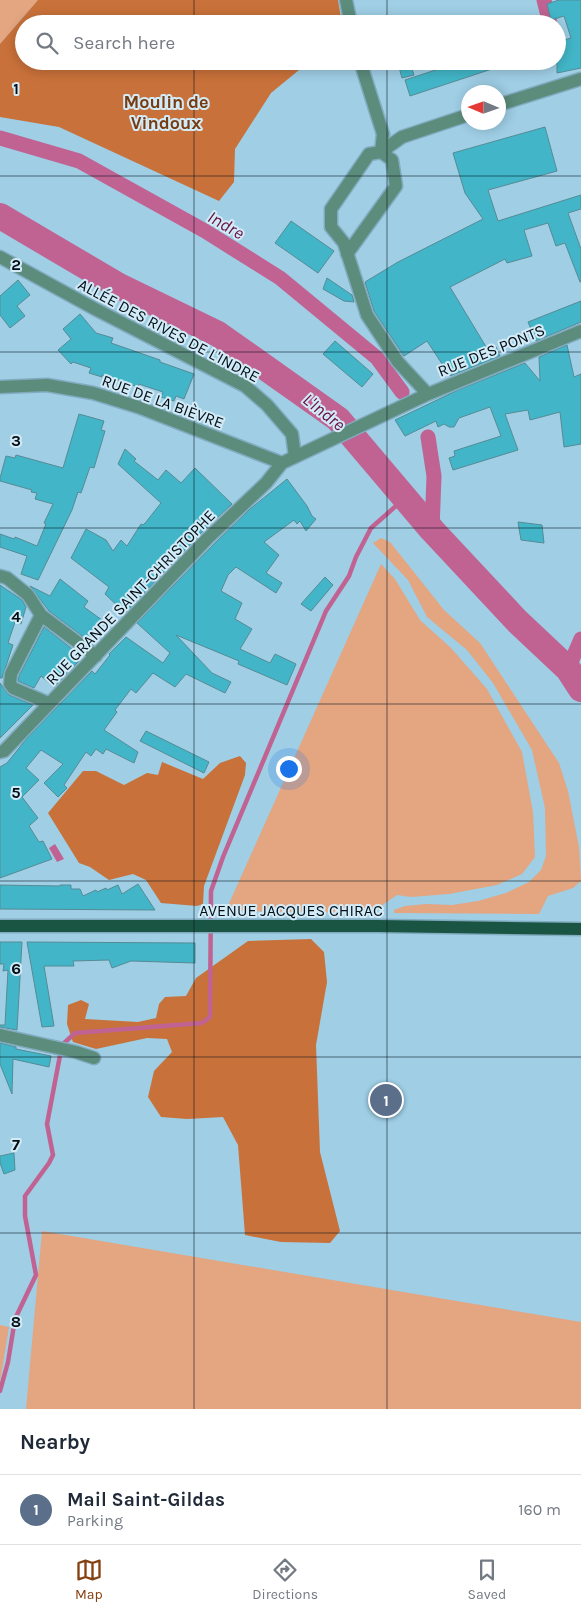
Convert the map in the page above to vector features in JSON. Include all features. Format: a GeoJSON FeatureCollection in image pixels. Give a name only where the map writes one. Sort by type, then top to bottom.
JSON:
{"type":"FeatureCollection","features":[{"type":"Feature","properties":{"kind":"main road","name":"AVENUE JACQUES CHIRAC"},"geometry":{"type":"LineString","coordinates":[[0,926],[581,929]]}},
{"type":"Feature","properties":{"kind":"street"},"geometry":{"type":"LineString","coordinates":[[346,0],[349,15]]}},
{"type":"Feature","properties":{"kind":"street"},"geometry":{"type":"LineString","coordinates":[[363,70],[383,134],[380,152]]}},
{"type":"Feature","properties":{"kind":"street"},"geometry":{"type":"LineString","coordinates":[[506,102],[581,79]]}},
{"type":"Feature","properties":{"kind":"street"},"geometry":{"type":"LineString","coordinates":[[426,394],[398,362],[367,315],[344,243],[332,227],[331,209],[369,154],[380,152],[402,137],[418,130],[461,116]]}},
{"type":"Feature","properties":{"kind":"street"},"geometry":{"type":"LineString","coordinates":[[347,254],[396,186],[392,160],[380,152]]}},
{"type":"Feature","properties":{"kind":"street","name":"ALLÉE DES RIVES DE L'INDRE"},"geometry":{"type":"LineString","coordinates":[[0,257],[245,386],[267,405],[292,434],[298,456]]}},
{"type":"Feature","properties":{"kind":"street","name":"RUE DES PONTS"},"geometry":{"type":"LineString","coordinates":[[282,463],[426,394],[581,331]]}},
{"type":"Feature","properties":{"kind":"street","name":"RUE DE LA BIÈVRE"},"geometry":{"type":"LineString","coordinates":[[0,387],[47,385],[92,393],[138,407],[282,463]]}},
{"type":"Feature","properties":{"kind":"street","name":"RUE GRANDE SAINT-CHRISTOPHE"},"geometry":{"type":"LineString","coordinates":[[0,752],[4,751],[48,703],[96,656],[206,539],[266,483],[282,463]]}},
{"type":"Feature","properties":{"kind":"street"},"geometry":{"type":"LineString","coordinates":[[0,576],[7,578],[28,595],[40,615],[96,656]]}},
{"type":"Feature","properties":{"kind":"street"},"geometry":{"type":"LineString","coordinates":[[40,615],[11,674],[10,684],[13,688],[48,703]]}},
{"type":"Feature","properties":{"kind":"street"},"geometry":{"type":"LineString","coordinates":[[0,1036],[76,1052],[94,1058]]}},
{"type":"Feature","properties":{"kind":"shaded area"},"geometry":{"type":"Polygon","coordinates":[[[0,0],[38,0],[25,15],[15,15],[15,27],[0,44],[0,0]]]}},
{"type":"Feature","properties":{"kind":"shaded area"},"geometry":{"type":"Polygon","coordinates":[[[38,0],[338,0],[340,15],[25,15],[38,0]]]}},
{"type":"Feature","properties":{"kind":"shaded area"},"geometry":{"type":"Polygon","coordinates":[[[15,27],[15,70],[299,70],[271,93],[235,149],[234,182],[219,201],[59,127],[0,117],[0,44],[15,27]]]}},
{"type":"Feature","properties":{"kind":"shaded area"},"geometry":{"type":"Polygon","coordinates":[[[381,538],[390,542],[444,610],[480,643],[559,763],[568,791],[579,847],[581,881],[573,888],[548,896],[539,914],[394,913],[394,910],[405,906],[426,904],[452,905],[478,901],[506,893],[529,882],[541,870],[546,856],[545,808],[532,750],[493,683],[467,650],[427,617],[408,580],[373,543],[381,538]]]}},
{"type":"Feature","properties":{"kind":"shaded area"},"geometry":{"type":"Polygon","coordinates":[[[381,564],[395,579],[420,620],[451,648],[487,689],[522,752],[533,812],[535,857],[522,874],[497,885],[449,894],[411,897],[397,895],[378,908],[375,913],[241,911],[227,908],[381,564]]]}},
{"type":"Feature","properties":{"kind":"shaded area"},"geometry":{"type":"Polygon","coordinates":[[[240,756],[246,763],[245,775],[204,886],[203,904],[197,906],[161,903],[146,880],[133,874],[109,880],[90,867],[79,863],[48,813],[83,771],[96,771],[124,785],[147,773],[158,775],[162,762],[203,779],[220,763],[240,756]]]}},
{"type":"Feature","properties":{"kind":"shaded area"},"geometry":{"type":"Polygon","coordinates":[[[55,844],[64,859],[57,862],[49,848],[55,844]]]}},
{"type":"Feature","properties":{"kind":"shaded area"},"geometry":{"type":"Polygon","coordinates":[[[311,939],[324,952],[327,982],[316,1045],[320,1152],[340,1231],[330,1243],[281,1242],[245,1235],[238,1145],[223,1117],[187,1119],[161,1117],[148,1097],[154,1071],[172,1052],[167,1039],[147,1038],[96,1049],[73,1042],[67,1024],[68,1005],[81,1000],[89,1004],[85,1019],[138,1022],[156,1018],[159,1004],[165,997],[186,996],[196,978],[248,941],[311,939]]]}},
{"type":"Feature","properties":{"kind":"shaded area"},"geometry":{"type":"Polygon","coordinates":[[[42,1231],[581,1322],[581,1409],[26,1409],[42,1231]]]}},
{"type":"Feature","properties":{"kind":"shaded area"},"geometry":{"type":"Polygon","coordinates":[[[0,1325],[9,1327],[0,1382],[0,1325]]]}},
{"type":"Feature","properties":{"kind":"building"},"geometry":{"type":"Polygon","coordinates":[[[559,0],[581,0],[581,68],[557,73],[557,70],[566,70],[566,39],[571,38],[566,22],[566,15],[550,15],[547,4],[559,0]]]}},
{"type":"Feature","properties":{"kind":"building"},"geometry":{"type":"Polygon","coordinates":[[[400,70],[412,70],[414,75],[402,78],[400,70]]]}},
{"type":"Feature","properties":{"kind":"building"},"geometry":{"type":"Polygon","coordinates":[[[436,70],[489,70],[410,96],[405,80],[436,70]]]}},
{"type":"Feature","properties":{"kind":"building"},"geometry":{"type":"Polygon","coordinates":[[[545,127],[557,171],[488,190],[498,221],[581,195],[581,209],[568,213],[581,249],[581,282],[565,243],[556,246],[548,223],[524,230],[532,256],[507,263],[505,259],[450,287],[488,350],[496,347],[500,356],[450,376],[427,341],[404,356],[374,311],[365,282],[398,262],[483,219],[465,193],[453,153],[545,127]]]}},
{"type":"Feature","properties":{"kind":"building"},"geometry":{"type":"Polygon","coordinates":[[[291,221],[334,251],[318,273],[275,243],[291,221]]]}},
{"type":"Feature","properties":{"kind":"building"},"geometry":{"type":"Polygon","coordinates":[[[327,278],[352,295],[354,302],[344,301],[323,289],[327,278]]]}},
{"type":"Feature","properties":{"kind":"building"},"geometry":{"type":"Polygon","coordinates":[[[18,280],[30,295],[17,306],[25,316],[10,328],[0,315],[0,296],[18,280]]]}},
{"type":"Feature","properties":{"kind":"building"},"geometry":{"type":"Polygon","coordinates":[[[581,301],[581,322],[536,341],[528,322],[581,301]]]}},
{"type":"Feature","properties":{"kind":"building"},"geometry":{"type":"Polygon","coordinates":[[[80,314],[96,333],[113,338],[111,343],[194,374],[184,399],[176,396],[174,401],[161,397],[163,392],[139,384],[138,387],[102,375],[102,377],[89,373],[91,368],[73,362],[71,364],[58,350],[71,339],[63,329],[80,314]]]}},
{"type":"Feature","properties":{"kind":"building"},"geometry":{"type":"Polygon","coordinates":[[[335,341],[373,374],[362,387],[323,354],[335,341]]]}},
{"type":"Feature","properties":{"kind":"building"},"geometry":{"type":"Polygon","coordinates":[[[567,345],[574,377],[581,374],[581,444],[564,447],[560,412],[530,420],[528,410],[505,414],[518,450],[453,470],[449,458],[455,456],[454,451],[501,436],[490,407],[459,418],[454,427],[444,424],[438,427],[436,421],[405,436],[395,420],[458,390],[525,363],[540,381],[539,357],[567,345]]]}},
{"type":"Feature","properties":{"kind":"building"},"geometry":{"type":"Polygon","coordinates":[[[79,414],[104,421],[101,430],[105,431],[94,468],[90,467],[81,493],[78,492],[72,510],[38,580],[21,574],[27,556],[0,547],[0,534],[14,539],[15,537],[37,546],[46,524],[44,523],[53,504],[35,499],[37,493],[31,492],[32,490],[0,481],[0,478],[6,456],[15,458],[16,455],[63,468],[79,414]]]}},
{"type":"Feature","properties":{"kind":"building"},"geometry":{"type":"Polygon","coordinates":[[[125,449],[136,459],[134,461],[158,480],[166,470],[181,483],[195,468],[232,504],[201,533],[125,613],[105,594],[109,587],[71,558],[86,529],[106,540],[113,551],[121,540],[127,546],[141,524],[143,525],[146,522],[161,503],[118,464],[125,449]]]}},
{"type":"Feature","properties":{"kind":"building"},"geometry":{"type":"Polygon","coordinates":[[[287,479],[316,519],[306,531],[300,521],[297,524],[294,520],[264,542],[279,555],[266,573],[282,583],[276,593],[236,567],[228,575],[221,591],[242,603],[235,619],[252,629],[240,649],[270,663],[275,654],[296,664],[287,685],[238,664],[239,661],[176,635],[212,673],[231,682],[225,693],[186,674],[175,687],[153,673],[136,693],[131,689],[115,710],[117,712],[104,730],[138,752],[134,763],[106,749],[103,754],[96,749],[91,756],[86,752],[64,785],[67,788],[58,797],[44,783],[63,764],[41,750],[26,768],[39,780],[22,797],[38,818],[29,826],[39,842],[43,841],[52,859],[0,878],[0,767],[7,763],[27,738],[92,671],[95,674],[109,654],[126,637],[163,663],[170,653],[137,623],[250,509],[287,479]]]}},
{"type":"Feature","properties":{"kind":"building"},"geometry":{"type":"Polygon","coordinates":[[[518,522],[542,525],[544,543],[521,540],[518,522]]]}},
{"type":"Feature","properties":{"kind":"building"},"geometry":{"type":"Polygon","coordinates":[[[325,577],[333,585],[311,611],[301,604],[325,577]]]}},
{"type":"Feature","properties":{"kind":"building"},"geometry":{"type":"Polygon","coordinates":[[[60,579],[88,601],[84,607],[102,620],[89,641],[49,611],[30,586],[50,596],[60,579]]]}},
{"type":"Feature","properties":{"kind":"building"},"geometry":{"type":"Polygon","coordinates":[[[0,585],[22,600],[26,607],[21,624],[15,622],[8,643],[13,645],[2,678],[0,678],[0,585]]]}},
{"type":"Feature","properties":{"kind":"building"},"geometry":{"type":"Polygon","coordinates":[[[44,627],[80,655],[77,660],[79,661],[54,687],[41,676],[34,688],[18,681],[44,627]]]}},
{"type":"Feature","properties":{"kind":"building"},"geometry":{"type":"Polygon","coordinates":[[[0,683],[9,695],[33,705],[0,738],[0,683]]]}},
{"type":"Feature","properties":{"kind":"building"},"geometry":{"type":"Polygon","coordinates":[[[146,731],[209,762],[204,773],[140,741],[146,731]]]}},
{"type":"Feature","properties":{"kind":"building"},"geometry":{"type":"Polygon","coordinates":[[[138,884],[155,910],[0,909],[0,885],[71,885],[71,889],[80,889],[83,896],[96,890],[97,892],[106,888],[107,890],[118,885],[122,894],[138,884]]]}},
{"type":"Feature","properties":{"kind":"building"},"geometry":{"type":"Polygon","coordinates":[[[0,942],[22,942],[17,1030],[0,1027],[0,1025],[5,1025],[8,970],[3,971],[4,964],[0,964],[0,942]]]}},
{"type":"Feature","properties":{"kind":"building"},"geometry":{"type":"Polygon","coordinates":[[[27,942],[195,943],[195,963],[131,961],[112,968],[109,960],[73,961],[74,966],[44,966],[54,1026],[42,1027],[27,942]]]}},
{"type":"Feature","properties":{"kind":"building"},"geometry":{"type":"Polygon","coordinates":[[[0,1043],[16,1047],[16,1049],[51,1056],[49,1067],[13,1059],[12,1094],[0,1064],[0,1043]]]}},
{"type":"Feature","properties":{"kind":"building"},"geometry":{"type":"Polygon","coordinates":[[[14,1153],[15,1170],[4,1174],[0,1163],[0,1156],[14,1153]]]}},
{"type":"Feature","properties":{"kind":"waterway"},"geometry":{"type":"LineString","coordinates":[[544,0],[548,15]]}},
{"type":"Feature","properties":{"kind":"waterway","name":"Indre"},"geometry":{"type":"LineString","coordinates":[[0,138],[79,161],[205,231],[280,278],[377,358],[402,392]]}},
{"type":"Feature","properties":{"kind":"waterway","name":"L'Indre"},"geometry":{"type":"LineString","coordinates":[[0,216],[119,286],[218,334],[338,419],[432,530],[517,621],[568,669],[581,689]]}},
{"type":"Feature","properties":{"kind":"waterway","name":"Indre"},"geometry":{"type":"LineString","coordinates":[[428,437],[434,476],[432,530]]}},
{"type":"Feature","properties":{"kind":"waterway"},"geometry":{"type":"LineString","coordinates":[[0,1391],[8,1362],[15,1319],[36,1275],[25,1216],[25,1196],[53,1155],[47,1124],[62,1045],[75,1033],[202,1023],[210,1017],[211,891],[223,857],[326,611],[349,576],[356,557],[371,528],[405,498]]}},
{"type":"Feature","properties":{"kind":"waterway"},"geometry":{"type":"LineString","coordinates":[[568,669],[581,639]]}},
{"type":"Feature","properties":{"kind":"place","name":"Mail Saint-Gildas"},"geometry":{"type":"Point","coordinates":[386,1100]}},
{"type":"Feature","properties":{"kind":"district","name":"Moulin de Vindoux"},"geometry":{"type":"Point","coordinates":[166,112]}}]}
